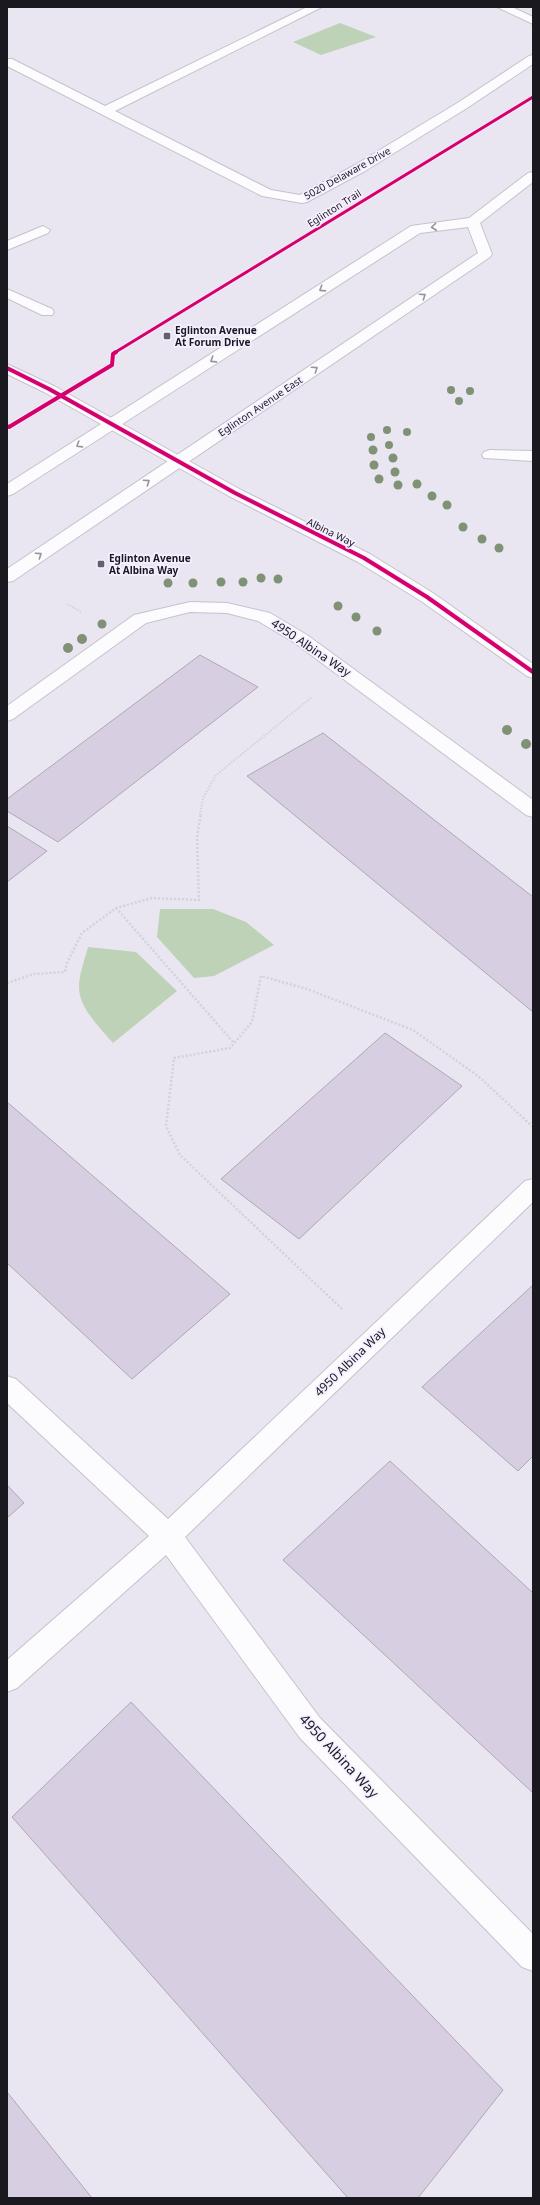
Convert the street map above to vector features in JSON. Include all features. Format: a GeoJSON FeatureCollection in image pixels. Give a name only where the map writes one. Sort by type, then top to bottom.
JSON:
{"type":"FeatureCollection","features":[{"type":"Feature","properties":{"kind":"main road"},"geometry":{"type":"LineString","coordinates":[[107,110],[316,7]]}},
{"type":"Feature","properties":{"kind":"main road"},"geometry":{"type":"LineString","coordinates":[[503,7],[533,21]]}},
{"type":"Feature","properties":{"kind":"main road","name":"5020 Delaware Drive"},"geometry":{"type":"LineString","coordinates":[[8,62],[107,110],[267,193],[302,198],[360,168],[463,105],[533,59]]}},
{"type":"Feature","properties":{"kind":"main road"},"geometry":{"type":"LineString","coordinates":[[7,491],[416,229],[473,222],[533,176]]}},
{"type":"Feature","properties":{"kind":"main road","name":"Eglinton Avenue East"},"geometry":{"type":"LineString","coordinates":[[7,577],[485,254],[473,222]]}},
{"type":"Feature","properties":{"kind":"main road"},"geometry":{"type":"LineString","coordinates":[[7,246],[43,230]]}},
{"type":"Feature","properties":{"kind":"main road"},"geometry":{"type":"LineString","coordinates":[[7,293],[47,312]]}},
{"type":"Feature","properties":{"kind":"main road","name":"Albina Way"},"geometry":{"type":"LineString","coordinates":[[7,368],[49,389],[302,528],[370,562],[428,597],[533,672]]}},
{"type":"Feature","properties":{"kind":"main road"},"geometry":{"type":"LineString","coordinates":[[490,455],[533,456]]}},
{"type":"Feature","properties":{"kind":"main road","name":"4950 Albina Way"},"geometry":{"type":"LineString","coordinates":[[7,715],[140,619],[190,607],[227,608],[264,617],[301,639],[533,810]]}},
{"type":"Feature","properties":{"kind":"main road","name":"4950 Albina Way"},"geometry":{"type":"LineString","coordinates":[[7,1678],[168,1536],[533,1188]]}},
{"type":"Feature","properties":{"kind":"main road","name":"4950 Albina Way"},"geometry":{"type":"LineString","coordinates":[[7,1387],[168,1536],[310,1728],[533,1956]]}},
{"type":"Feature","properties":{"kind":"path"},"geometry":{"type":"LineString","coordinates":[[7,983],[34,974],[65,972],[67,963],[82,934],[116,908],[152,898],[199,900],[197,837],[203,798],[216,775],[315,695]]}},
{"type":"Feature","properties":{"kind":"path"},"geometry":{"type":"LineString","coordinates":[[116,908],[234,1043]]}},
{"type":"Feature","properties":{"kind":"path"},"geometry":{"type":"LineString","coordinates":[[374,1339],[180,1155],[166,1126],[174,1058],[230,1048],[252,1022],[261,976],[307,989],[413,1030],[478,1076],[533,1127]]}},
{"type":"Feature","properties":{"kind":"green space"},"geometry":{"type":"Polygon","coordinates":[[[340,23],[376,37],[321,55],[293,42],[340,23]]]}},
{"type":"Feature","properties":{"kind":"green space"},"geometry":{"type":"Polygon","coordinates":[[[160,909],[213,909],[246,922],[274,945],[214,976],[194,978],[157,937],[160,909]]]}},
{"type":"Feature","properties":{"kind":"green space"},"geometry":{"type":"Polygon","coordinates":[[[88,947],[136,952],[177,991],[113,1043],[86,1010],[80,995],[80,977],[88,947]]]}},
{"type":"Feature","properties":{"kind":"building"},"geometry":{"type":"Polygon","coordinates":[[[200,655],[258,687],[58,842],[7,811],[7,799],[200,655]]]}},
{"type":"Feature","properties":{"kind":"building"},"geometry":{"type":"Polygon","coordinates":[[[323,733],[533,897],[533,1012],[247,776],[323,733]]]}},
{"type":"Feature","properties":{"kind":"building"},"geometry":{"type":"Polygon","coordinates":[[[7,826],[47,851],[7,882],[7,826]]]}},
{"type":"Feature","properties":{"kind":"building"},"geometry":{"type":"Polygon","coordinates":[[[385,1033],[462,1086],[299,1239],[221,1179],[385,1033]]]}},
{"type":"Feature","properties":{"kind":"building"},"geometry":{"type":"Polygon","coordinates":[[[7,1102],[230,1294],[132,1379],[7,1263],[7,1102]]]}},
{"type":"Feature","properties":{"kind":"building"},"geometry":{"type":"Polygon","coordinates":[[[533,1285],[533,1456],[518,1471],[422,1387],[533,1285]]]}},
{"type":"Feature","properties":{"kind":"building"},"geometry":{"type":"Polygon","coordinates":[[[390,1461],[533,1593],[533,1793],[283,1560],[390,1461]]]}},
{"type":"Feature","properties":{"kind":"building"},"geometry":{"type":"Polygon","coordinates":[[[7,1485],[24,1503],[7,1518],[7,1485]]]}},
{"type":"Feature","properties":{"kind":"building"},"geometry":{"type":"Polygon","coordinates":[[[131,1702],[503,2090],[418,2198],[348,2198],[12,1817],[131,1702]]]}},
{"type":"Feature","properties":{"kind":"building"},"geometry":{"type":"Polygon","coordinates":[[[7,2092],[92,2198],[7,2198],[7,2092]]]}},
{"type":"Feature","properties":{"kind":"cycle path","name":"Eglinton Trail"},"geometry":{"type":"LineString","coordinates":[[7,426],[9,427],[112,365],[113,354],[533,97]]}},
{"type":"Feature","properties":{"kind":"cycle path"},"geometry":{"type":"LineString","coordinates":[[7,368],[49,389],[235,493],[364,558],[427,597],[533,672]]}},
{"type":"Feature","properties":{"kind":"place","name":"Eglinton Avenue At Forum Drive"},"geometry":{"type":"Point","coordinates":[167,336]}},
{"type":"Feature","properties":{"kind":"place","name":"Eglinton Avenue At Albina Way"},"geometry":{"type":"Point","coordinates":[101,564]}}]}
